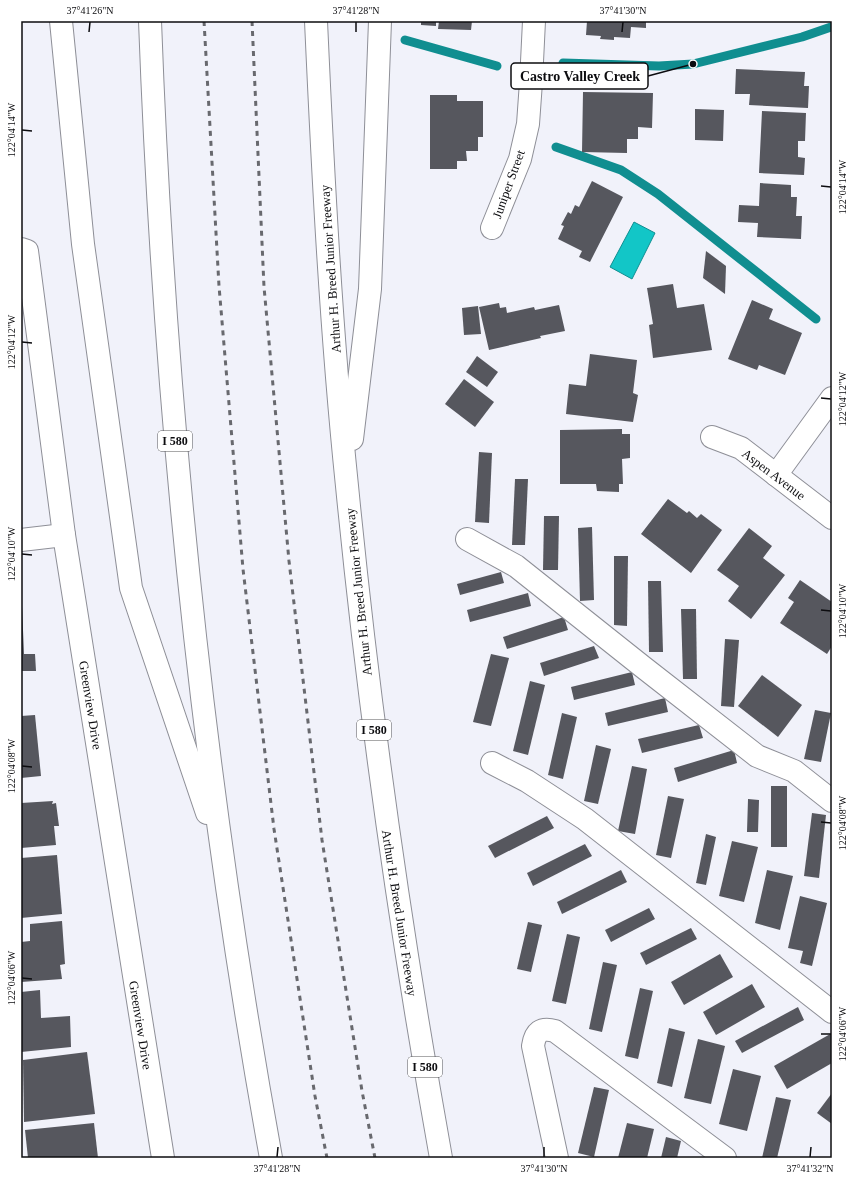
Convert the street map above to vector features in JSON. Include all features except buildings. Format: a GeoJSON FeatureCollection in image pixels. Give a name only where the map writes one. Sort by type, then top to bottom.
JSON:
{"type":"FeatureCollection","features":[{"type":"Feature","properties":{"kind":"main road"},"geometry":{"type":"LineString","coordinates":[[61,21],[83,244],[131,588],[223,859]]}},
{"type":"Feature","properties":{"kind":"main road","name":"I 580"},"geometry":{"type":"LineString","coordinates":[[150,21],[153,104],[168,357],[193,618],[206,736],[241,985],[271,1158]]}},
{"type":"Feature","properties":{"kind":"main road","name":"Arthur H. Breed Junior Freeway"},"geometry":{"type":"LineString","coordinates":[[316,21],[336,361],[364,645],[390,845],[441,1158]]}},
{"type":"Feature","properties":{"kind":"main road"},"geometry":{"type":"LineString","coordinates":[[347,484],[370,289],[380,21]]}},
{"type":"Feature","properties":{"kind":"main road","name":"Juniper Street"},"geometry":{"type":"LineString","coordinates":[[492,228],[520,159],[528,124],[534,21]]}},
{"type":"Feature","properties":{"kind":"main road","name":"Greenview Drive"},"geometry":{"type":"LineString","coordinates":[[24,250],[64,535],[163,1158]]}},
{"type":"Feature","properties":{"kind":"main road"},"geometry":{"type":"LineString","coordinates":[[776,475],[832,398]]}},
{"type":"Feature","properties":{"kind":"main road","name":"Aspen Avenue"},"geometry":{"type":"LineString","coordinates":[[712,437],[741,448],[832,518]]}},
{"type":"Feature","properties":{"kind":"main road"},"geometry":{"type":"LineString","coordinates":[[21,540],[64,535]]}},
{"type":"Feature","properties":{"kind":"main road"},"geometry":{"type":"LineString","coordinates":[[468,539],[516,566],[757,756],[794,771],[832,801]]}},
{"type":"Feature","properties":{"kind":"main road"},"geometry":{"type":"LineString","coordinates":[[492,763],[527,781],[585,819],[832,1012]]}},
{"type":"Feature","properties":{"kind":"main road"},"geometry":{"type":"LineString","coordinates":[[557,1158],[533,1046],[534,1038],[540,1031],[548,1029],[555,1031],[725,1158]]}},
{"type":"Feature","properties":{"kind":"water"},"geometry":{"type":"Polygon","coordinates":[[[634,222],[655,233],[632,279],[610,267],[634,222]]]}},
{"type":"Feature","properties":{"kind":"waterway"},"geometry":{"type":"LineString","coordinates":[[563,63],[659,66],[693,64],[802,37],[831,27]]}},
{"type":"Feature","properties":{"kind":"waterway"},"geometry":{"type":"LineString","coordinates":[[405,40],[497,66]]}},
{"type":"Feature","properties":{"kind":"waterway"},"geometry":{"type":"LineString","coordinates":[[556,147],[621,170],[658,194],[816,319]]}},
{"type":"Feature","properties":{"kind":"railway"},"geometry":{"type":"LineString","coordinates":[[204,21],[219,286],[243,569],[274,829],[315,1096],[327,1158]]}},
{"type":"Feature","properties":{"kind":"railway"},"geometry":{"type":"LineString","coordinates":[[252,21],[264,287],[289,561],[322,840],[362,1091],[375,1158]]}},
{"type":"Feature","properties":{"kind":"place","name":"Castro Valley Creek"},"geometry":{"type":"Point","coordinates":[693,64]}}]}
